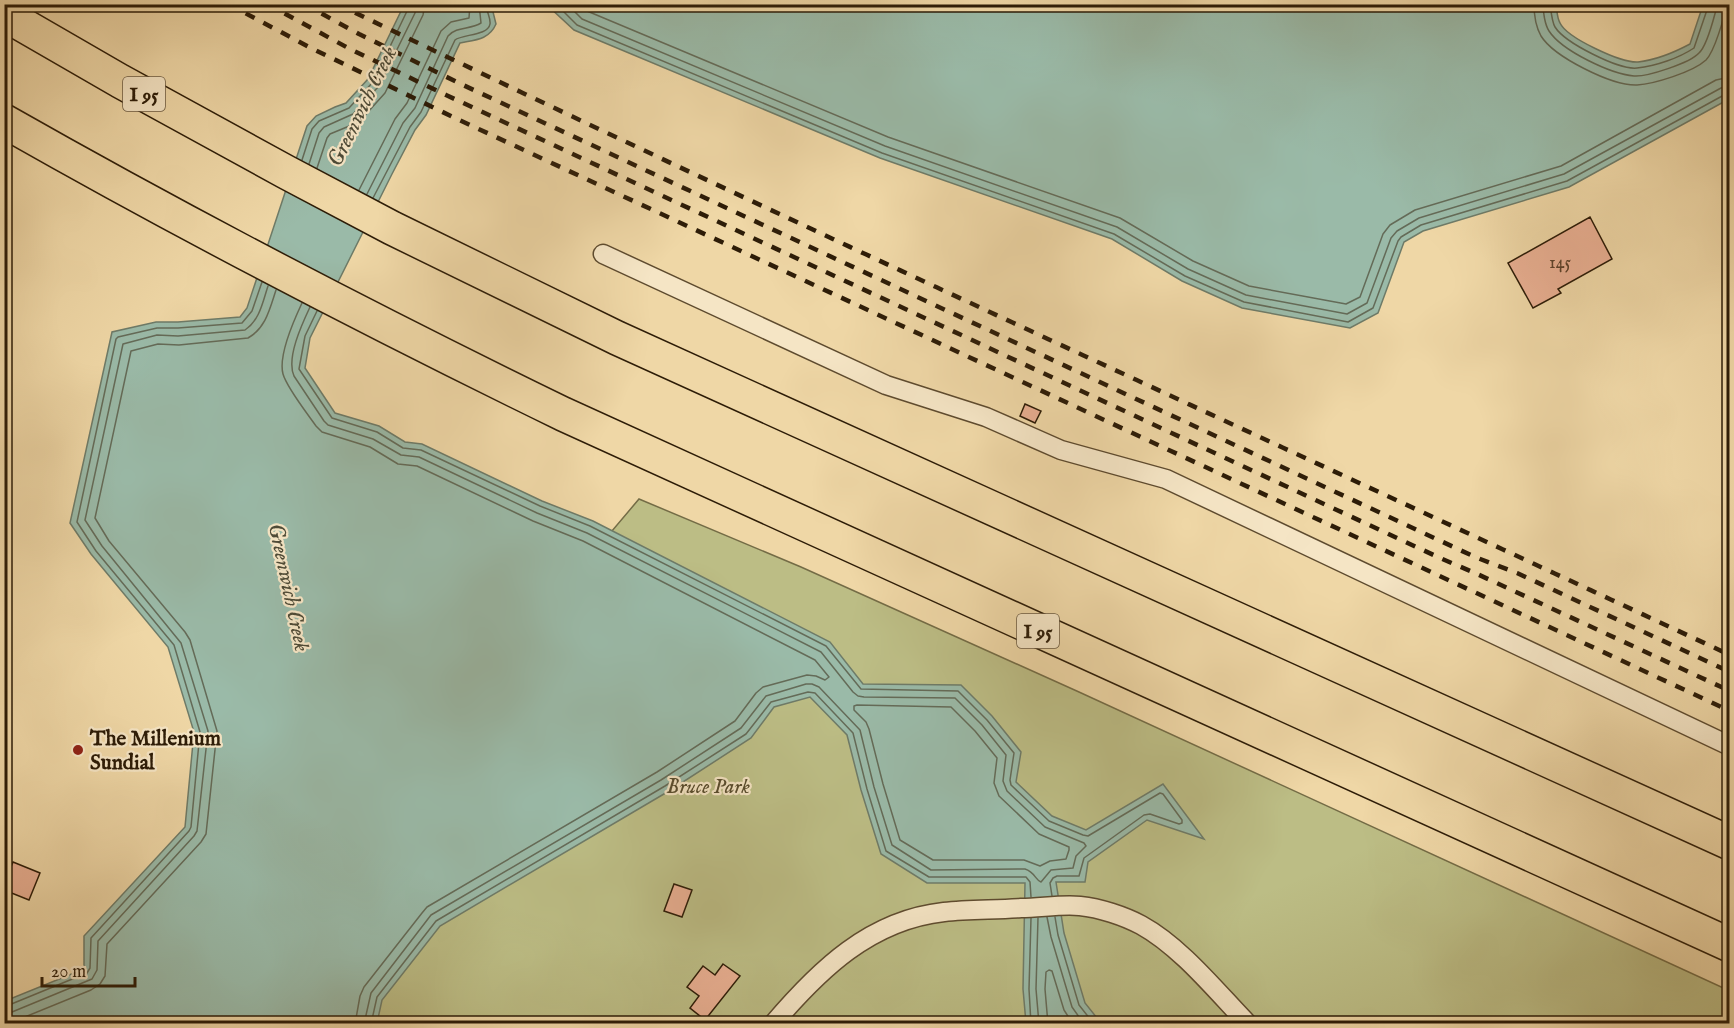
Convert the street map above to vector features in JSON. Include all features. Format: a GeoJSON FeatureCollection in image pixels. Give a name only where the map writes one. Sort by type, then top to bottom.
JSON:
{"type":"FeatureCollection","features":[{"type":"Feature","properties":{"kind":"highway","name":"I 95"},"geometry":{"type":"LineString","coordinates":[[4,14],[286,172],[527,295],[719,386],[1730,843]]}},
{"type":"Feature","properties":{"kind":"highway","name":"I 95"},"geometry":{"type":"LineString","coordinates":[[4,121],[244,254],[462,365],[655,457],[1730,945]]}},
{"type":"Feature","properties":{"kind":"lane"},"geometry":{"type":"LineString","coordinates":[[603,254],[886,385],[986,417],[1061,450],[1166,479],[1730,746]]}},
{"type":"Feature","properties":{"kind":"lane"},"geometry":{"type":"LineString","coordinates":[[773,1023],[790,1003],[849,949],[878,931],[903,920],[943,912],[1080,906],[1111,913],[1141,925],[1175,949],[1248,1023]]}},
{"type":"Feature","properties":{"kind":"green space","name":"Bruce Park"},"geometry":{"type":"Polygon","coordinates":[[[639,499],[801,567],[1079,692],[1730,991],[1729,1024],[195,1024],[639,499]]]}},
{"type":"Feature","properties":{"kind":"water","name":"Greenwich Creek"},"geometry":{"type":"Polygon","coordinates":[[[404,5],[492,5],[496,24],[485,36],[460,43],[426,115],[415,130],[392,174],[310,338],[305,368],[335,413],[379,426],[405,442],[422,444],[542,501],[593,521],[830,642],[863,684],[961,685],[992,716],[1021,752],[1016,782],[1052,816],[1086,830],[1163,784],[1204,839],[1147,820],[1088,862],[1085,882],[1056,882],[1064,933],[1085,1003],[1101,1023],[1026,1023],[1023,989],[1025,883],[927,883],[881,854],[847,735],[810,697],[774,707],[751,738],[669,791],[440,926],[382,1000],[377,1023],[5,1024],[5,1001],[84,969],[84,936],[185,827],[194,732],[168,647],[91,554],[70,523],[112,332],[156,322],[240,317],[247,308],[307,126],[316,116],[346,103],[368,79],[404,5]]]}},
{"type":"Feature","properties":{"kind":"water"},"geometry":{"type":"Polygon","coordinates":[[[547,5],[1556,5],[1560,23],[1573,36],[1608,54],[1638,62],[1665,55],[1690,44],[1703,5],[1729,5],[1729,99],[1569,187],[1423,231],[1404,242],[1378,313],[1350,328],[1242,308],[1182,281],[1112,239],[880,158],[574,30],[547,5]]]}},
{"type":"Feature","properties":{"kind":"building"},"geometry":{"type":"Polygon","coordinates":[[[1590,217],[1612,259],[1558,289],[1561,293],[1533,308],[1508,263],[1590,217]]]}},
{"type":"Feature","properties":{"kind":"building"},"geometry":{"type":"Polygon","coordinates":[[[1025,404],[1041,411],[1035,423],[1020,416],[1025,404]]]}},
{"type":"Feature","properties":{"kind":"building"},"geometry":{"type":"Polygon","coordinates":[[[13,862],[40,873],[29,900],[4,890],[4,883],[13,862]]]}},
{"type":"Feature","properties":{"kind":"building"},"geometry":{"type":"Polygon","coordinates":[[[674,884],[692,890],[682,917],[664,911],[674,884]]]}},
{"type":"Feature","properties":{"kind":"building"},"geometry":{"type":"Polygon","coordinates":[[[723,964],[740,976],[705,1020],[690,1008],[699,996],[687,987],[703,966],[715,975],[723,964]]]}},
{"type":"Feature","properties":{"kind":"railway"},"geometry":{"type":"LineString","coordinates":[[228,4],[311,48],[455,118],[1730,711]]}},
{"type":"Feature","properties":{"kind":"railway"},"geometry":{"type":"LineString","coordinates":[[267,4],[350,49],[446,95],[1730,691]]}},
{"type":"Feature","properties":{"kind":"railway"},"geometry":{"type":"LineString","coordinates":[[304,4],[463,85],[1475,557],[1517,573],[1730,672]]}},
{"type":"Feature","properties":{"kind":"railway"},"geometry":{"type":"LineString","coordinates":[[337,4],[858,251],[1730,655]]}},
{"type":"Feature","properties":{"kind":"place","name":"The Millenium Sundial"},"geometry":{"type":"Point","coordinates":[78,750]}}]}
